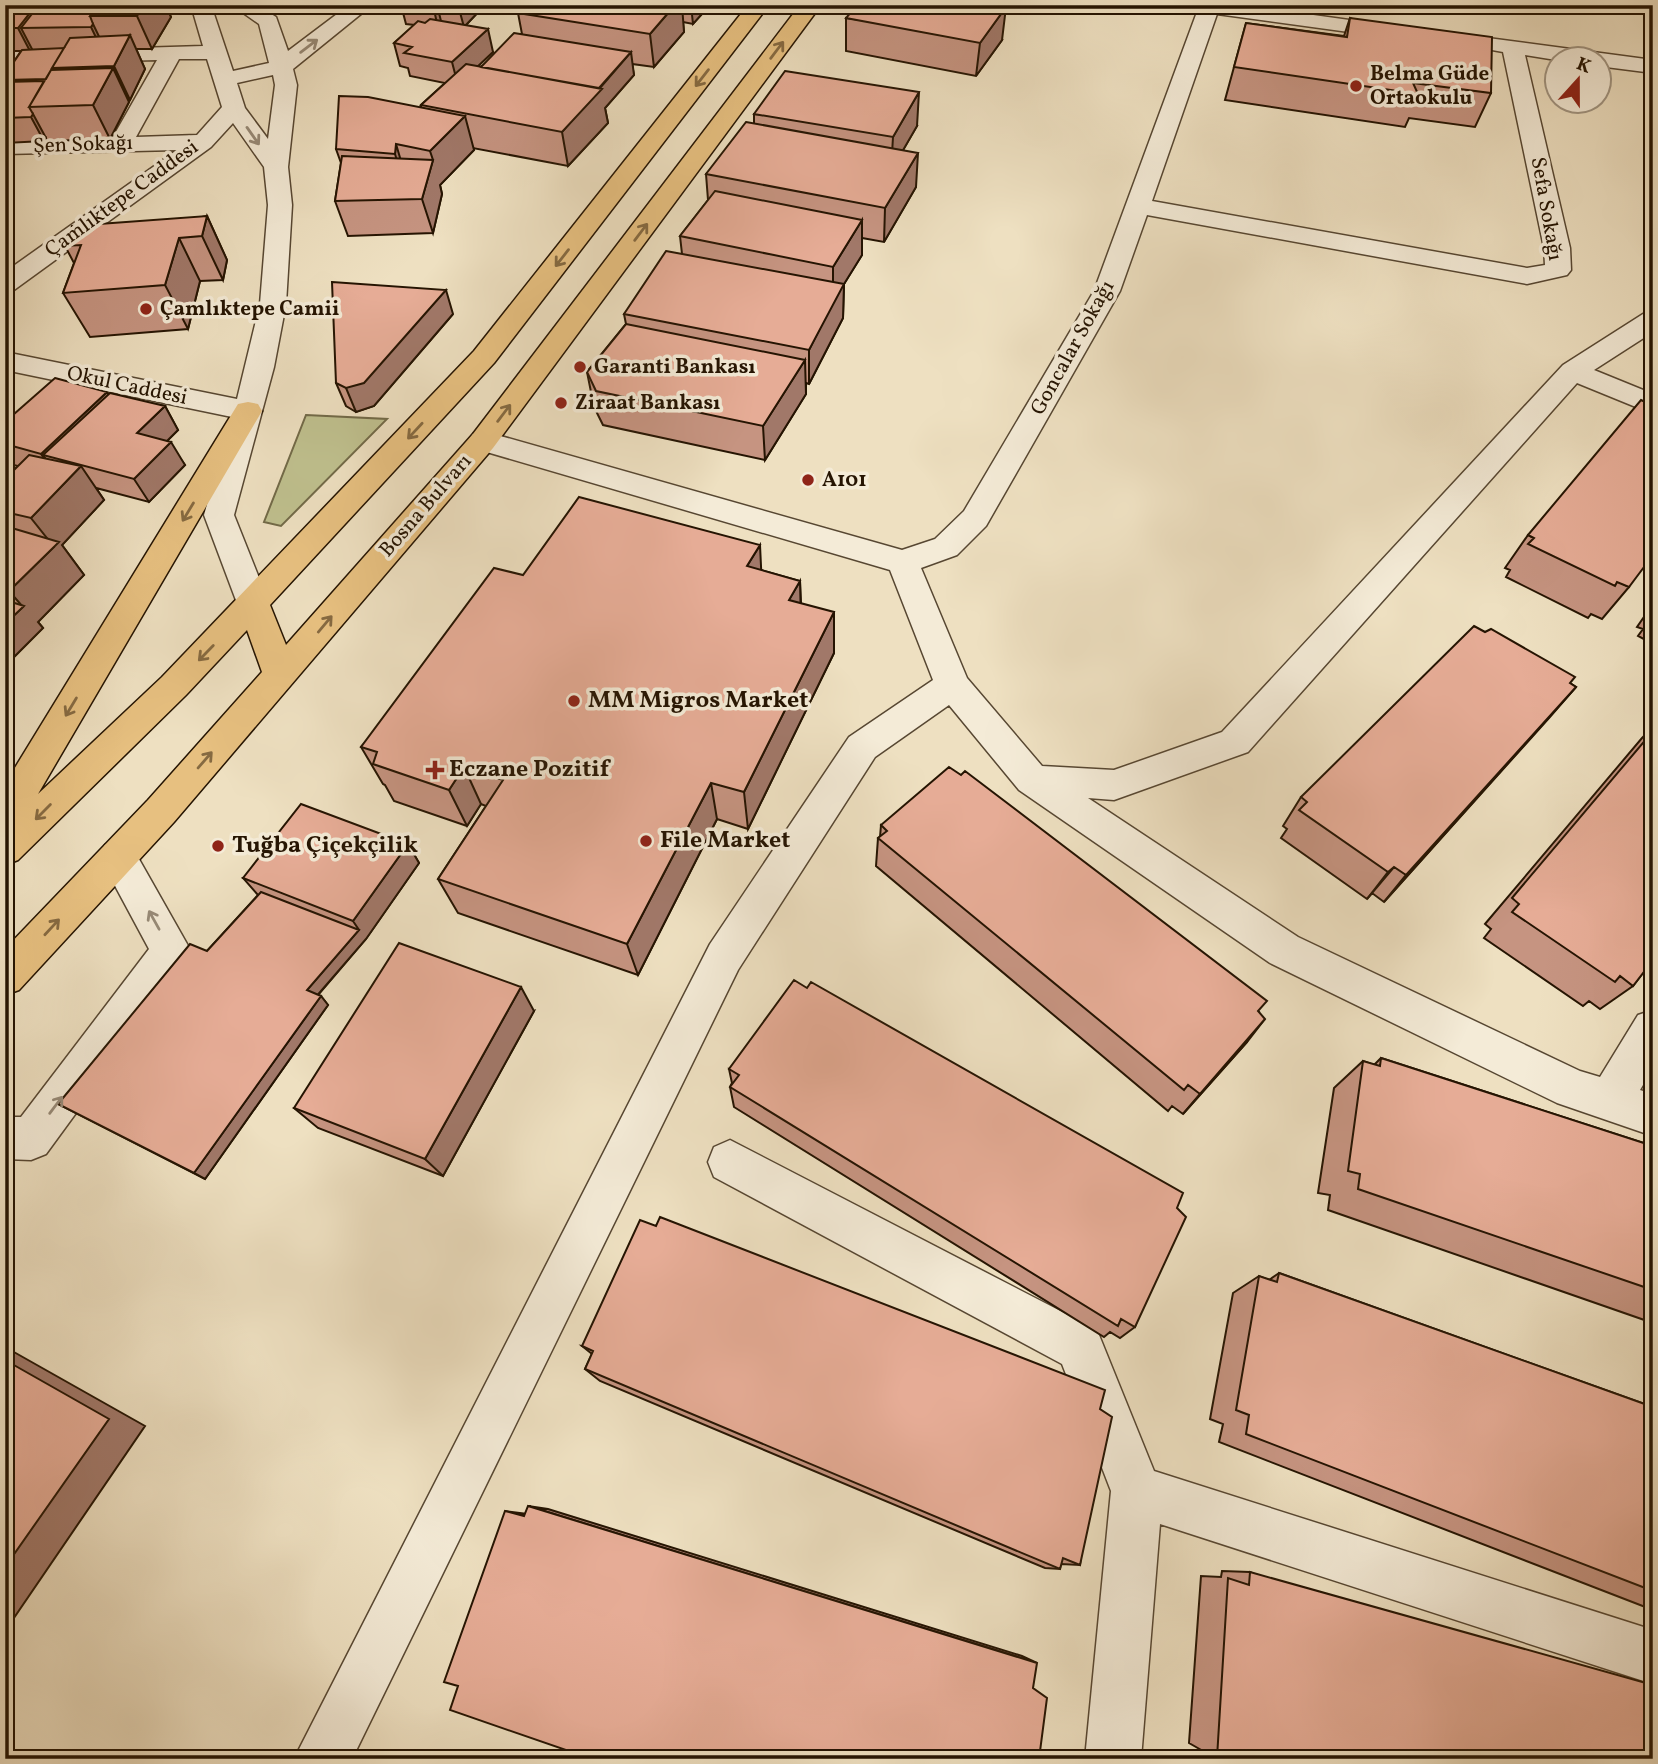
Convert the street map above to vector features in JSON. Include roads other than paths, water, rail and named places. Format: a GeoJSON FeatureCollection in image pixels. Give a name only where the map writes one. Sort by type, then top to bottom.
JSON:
{"type":"FeatureCollection","features":[{"type":"Feature","properties":{"kind":"main road"},"geometry":{"type":"LineString","coordinates":[[5,849],[174,686],[485,357],[759,5]]}},
{"type":"Feature","properties":{"kind":"main road","name":"Bosna Bulvarı"},"geometry":{"type":"LineString","coordinates":[[5,977],[280,675],[483,441],[811,5]]}},
{"type":"Feature","properties":{"kind":"main road"},"geometry":{"type":"LineString","coordinates":[[5,817],[248,411]]}},
{"type":"Feature","properties":{"kind":"main road"},"geometry":{"type":"LineString","coordinates":[[253,603],[280,675]]}},
{"type":"Feature","properties":{"kind":"street"},"geometry":{"type":"LineString","coordinates":[[201,5],[234,108],[276,167]]}},
{"type":"Feature","properties":{"kind":"street"},"geometry":{"type":"LineString","coordinates":[[242,5],[269,22],[286,85],[276,167],[280,205],[273,304],[248,411],[219,515],[253,603]]}},
{"type":"Feature","properties":{"kind":"street"},"geometry":{"type":"LineString","coordinates":[[1201,6],[1324,14],[1417,35]]}},
{"type":"Feature","properties":{"kind":"street","name":"Goncalar Sokağı"},"geometry":{"type":"LineString","coordinates":[[903,562],[947,547],[975,518],[1107,291],[1140,206],[1201,6]]}},
{"type":"Feature","properties":{"kind":"street"},"geometry":{"type":"LineString","coordinates":[[319,15],[359,8]]}},
{"type":"Feature","properties":{"kind":"street"},"geometry":{"type":"LineString","coordinates":[[225,79],[281,67],[359,8]]}},
{"type":"Feature","properties":{"kind":"street"},"geometry":{"type":"LineString","coordinates":[[209,29],[294,18]]}},
{"type":"Feature","properties":{"kind":"street"},"geometry":{"type":"LineString","coordinates":[[1472,42],[1653,67]]}},
{"type":"Feature","properties":{"kind":"street","name":"Sefa Sokağı"},"geometry":{"type":"LineString","coordinates":[[1140,206],[1527,276],[1558,270],[1557,248],[1513,47]]}},
{"type":"Feature","properties":{"kind":"street"},"geometry":{"type":"LineString","coordinates":[[5,58],[216,52]]}},
{"type":"Feature","properties":{"kind":"street"},"geometry":{"type":"LineString","coordinates":[[121,143],[171,55]]}},
{"type":"Feature","properties":{"kind":"street","name":"Çamlıktepe Caddesi"},"geometry":{"type":"LineString","coordinates":[[8,278],[203,142],[234,108]]}},
{"type":"Feature","properties":{"kind":"street","name":"Şen Sokağı"},"geometry":{"type":"LineString","coordinates":[[5,147],[203,142]]}},
{"type":"Feature","properties":{"kind":"street"},"geometry":{"type":"LineString","coordinates":[[1032,780],[1114,785],[1234,742],[1573,371],[1653,320]]}},
{"type":"Feature","properties":{"kind":"street","name":"Okul Caddesi"},"geometry":{"type":"LineString","coordinates":[[5,361],[248,411]]}},
{"type":"Feature","properties":{"kind":"street"},"geometry":{"type":"LineString","coordinates":[[1573,371],[1653,405]]}},
{"type":"Feature","properties":{"kind":"street"},"geometry":{"type":"LineString","coordinates":[[483,441],[903,562],[952,685],[1032,780],[1284,950],[1572,1089],[1653,1115]]}},
{"type":"Feature","properties":{"kind":"street"},"geometry":{"type":"LineString","coordinates":[[322,1759],[724,957],[862,747],[952,685]]}},
{"type":"Feature","properties":{"kind":"street"},"geometry":{"type":"LineString","coordinates":[[5,1138],[31,1139],[171,951],[118,856]]}},
{"type":"Feature","properties":{"kind":"street"},"geometry":{"type":"LineString","coordinates":[[1609,1101],[1653,1029]]}},
{"type":"Feature","properties":{"kind":"street"},"geometry":{"type":"LineString","coordinates":[[730,1162],[1080,1347],[1138,1491],[1113,1759]]}},
{"type":"Feature","properties":{"kind":"street"},"geometry":{"type":"LineString","coordinates":[[1138,1491],[1653,1657]]}},
{"type":"Feature","properties":{"kind":"place","name":"Belma Güde Ortaokulu"},"geometry":{"type":"Point","coordinates":[1356,86]}},
{"type":"Feature","properties":{"kind":"place","name":"Çamlıktepe Camii"},"geometry":{"type":"Point","coordinates":[146,309]}},
{"type":"Feature","properties":{"kind":"place","name":"Garanti Bankası"},"geometry":{"type":"Point","coordinates":[580,367]}},
{"type":"Feature","properties":{"kind":"place","name":"Ziraat Bankası"},"geometry":{"type":"Point","coordinates":[561,403]}},
{"type":"Feature","properties":{"kind":"place","name":"A101"},"geometry":{"type":"Point","coordinates":[808,480]}},
{"type":"Feature","properties":{"kind":"place","name":"MM Migros Market"},"geometry":{"type":"Point","coordinates":[574,701]}},
{"type":"Feature","properties":{"kind":"place","name":"Eczane Pozitif"},"geometry":{"type":"Point","coordinates":[435,770]}},
{"type":"Feature","properties":{"kind":"place","name":"File Market"},"geometry":{"type":"Point","coordinates":[646,841]}},
{"type":"Feature","properties":{"kind":"place","name":"Tuğba Çiçekçilik"},"geometry":{"type":"Point","coordinates":[218,846]}}]}
